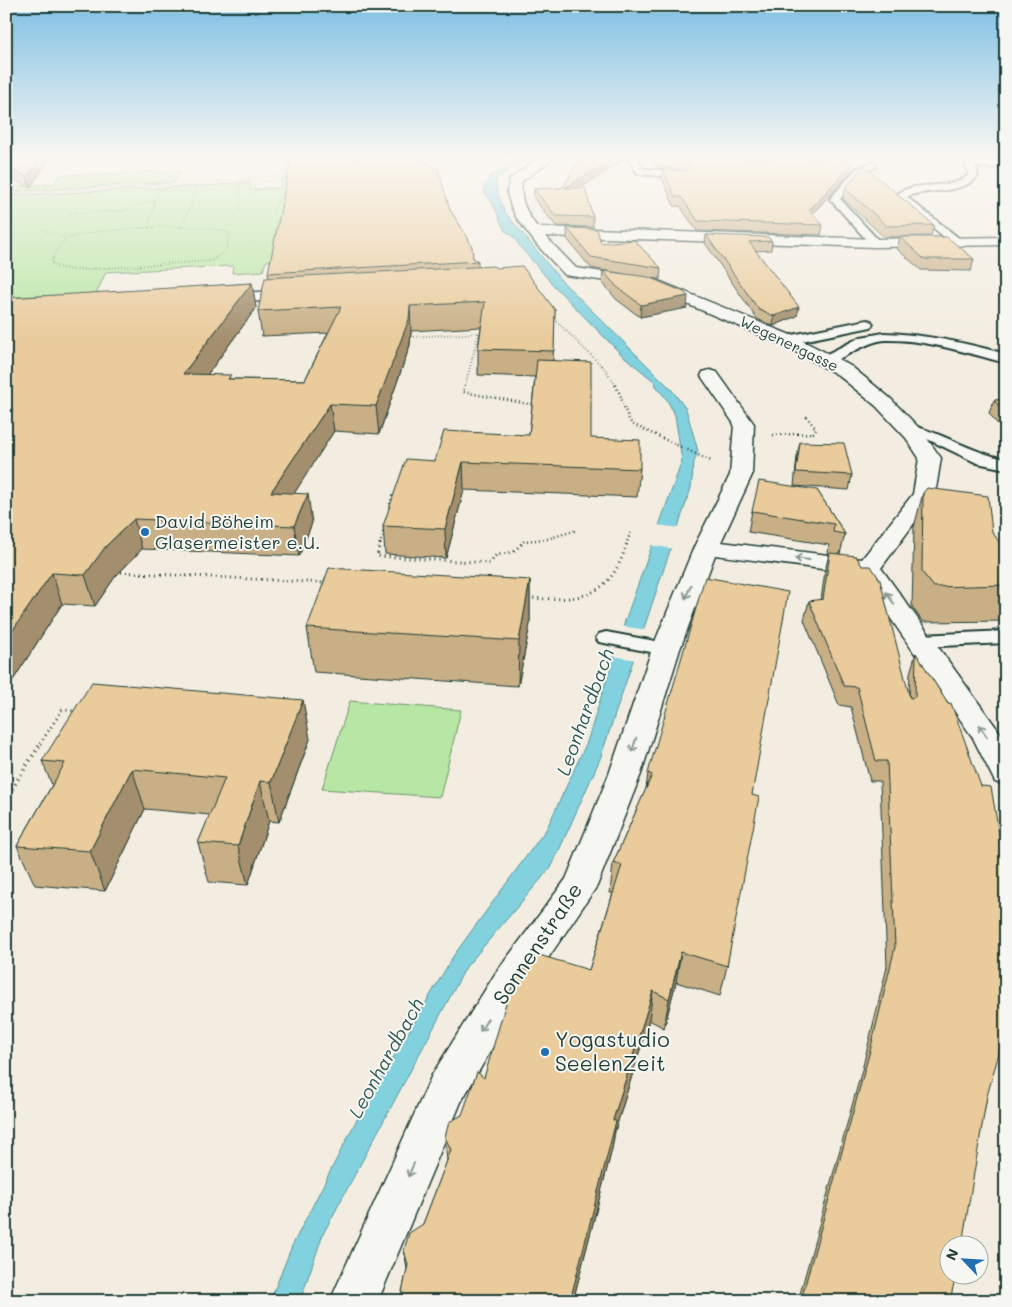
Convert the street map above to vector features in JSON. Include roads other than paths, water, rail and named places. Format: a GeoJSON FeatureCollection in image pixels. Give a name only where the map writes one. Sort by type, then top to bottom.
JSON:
{"type":"FeatureCollection","features":[{"type":"Feature","properties":{"kind":"street"},"geometry":{"type":"LineString","coordinates":[[524,219],[534,231],[875,243],[1006,241]]}},
{"type":"Feature","properties":{"kind":"street","name":"Wegenergasse"},"geometry":{"type":"LineString","coordinates":[[534,231],[571,272],[650,283],[787,340],[826,360],[845,371],[883,402],[910,429],[930,458],[924,495],[868,568]]}},
{"type":"Feature","properties":{"kind":"street"},"geometry":{"type":"LineString","coordinates":[[204,300],[313,294]]}},
{"type":"Feature","properties":{"kind":"street","name":"Sonnenstraße"},"geometry":{"type":"LineString","coordinates":[[354,1301],[446,1089],[508,986],[580,886],[625,774],[657,648],[741,475],[744,424],[710,376]]}},
{"type":"Feature","properties":{"kind":"street"},"geometry":{"type":"LineString","coordinates":[[706,547],[868,568],[986,734],[1006,774]]}},
{"type":"Feature","properties":{"kind":"lane"},"geometry":{"type":"LineString","coordinates":[[853,219],[875,243]]}},
{"type":"Feature","properties":{"kind":"lane"},"geometry":{"type":"LineString","coordinates":[[928,219],[957,242]]}},
{"type":"Feature","properties":{"kind":"lane"},"geometry":{"type":"LineString","coordinates":[[787,340],[867,324]]}},
{"type":"Feature","properties":{"kind":"lane"},"geometry":{"type":"LineString","coordinates":[[826,360],[851,346],[873,338],[898,338],[952,345],[1006,359]]}},
{"type":"Feature","properties":{"kind":"lane"},"geometry":{"type":"LineString","coordinates":[[910,429],[928,434],[983,460],[1006,464]]}},
{"type":"Feature","properties":{"kind":"lane"},"geometry":{"type":"LineString","coordinates":[[920,641],[1006,637]]}},
{"type":"Feature","properties":{"kind":"lane"},"geometry":{"type":"LineString","coordinates":[[606,638],[657,648]]}},
{"type":"Feature","properties":{"kind":"water","name":"Leonhardbach"},"geometry":{"type":"Polygon","coordinates":[[[500,219],[511,219],[560,279],[671,389],[686,409],[698,451],[694,462],[691,488],[600,759],[552,866],[466,967],[323,1234],[300,1301],[270,1301],[292,1246],[356,1121],[454,955],[547,828],[587,742],[625,621],[682,461],[675,415],[655,382],[621,354],[554,286],[512,235],[505,231],[500,219]]]}},
{"type":"Feature","properties":{"kind":"place","name":"David Böheim Glasermeister e.U."},"geometry":{"type":"Point","coordinates":[145,532]}},
{"type":"Feature","properties":{"kind":"place","name":"Yogastudio SeelenZeit"},"geometry":{"type":"Point","coordinates":[545,1052]}}]}
